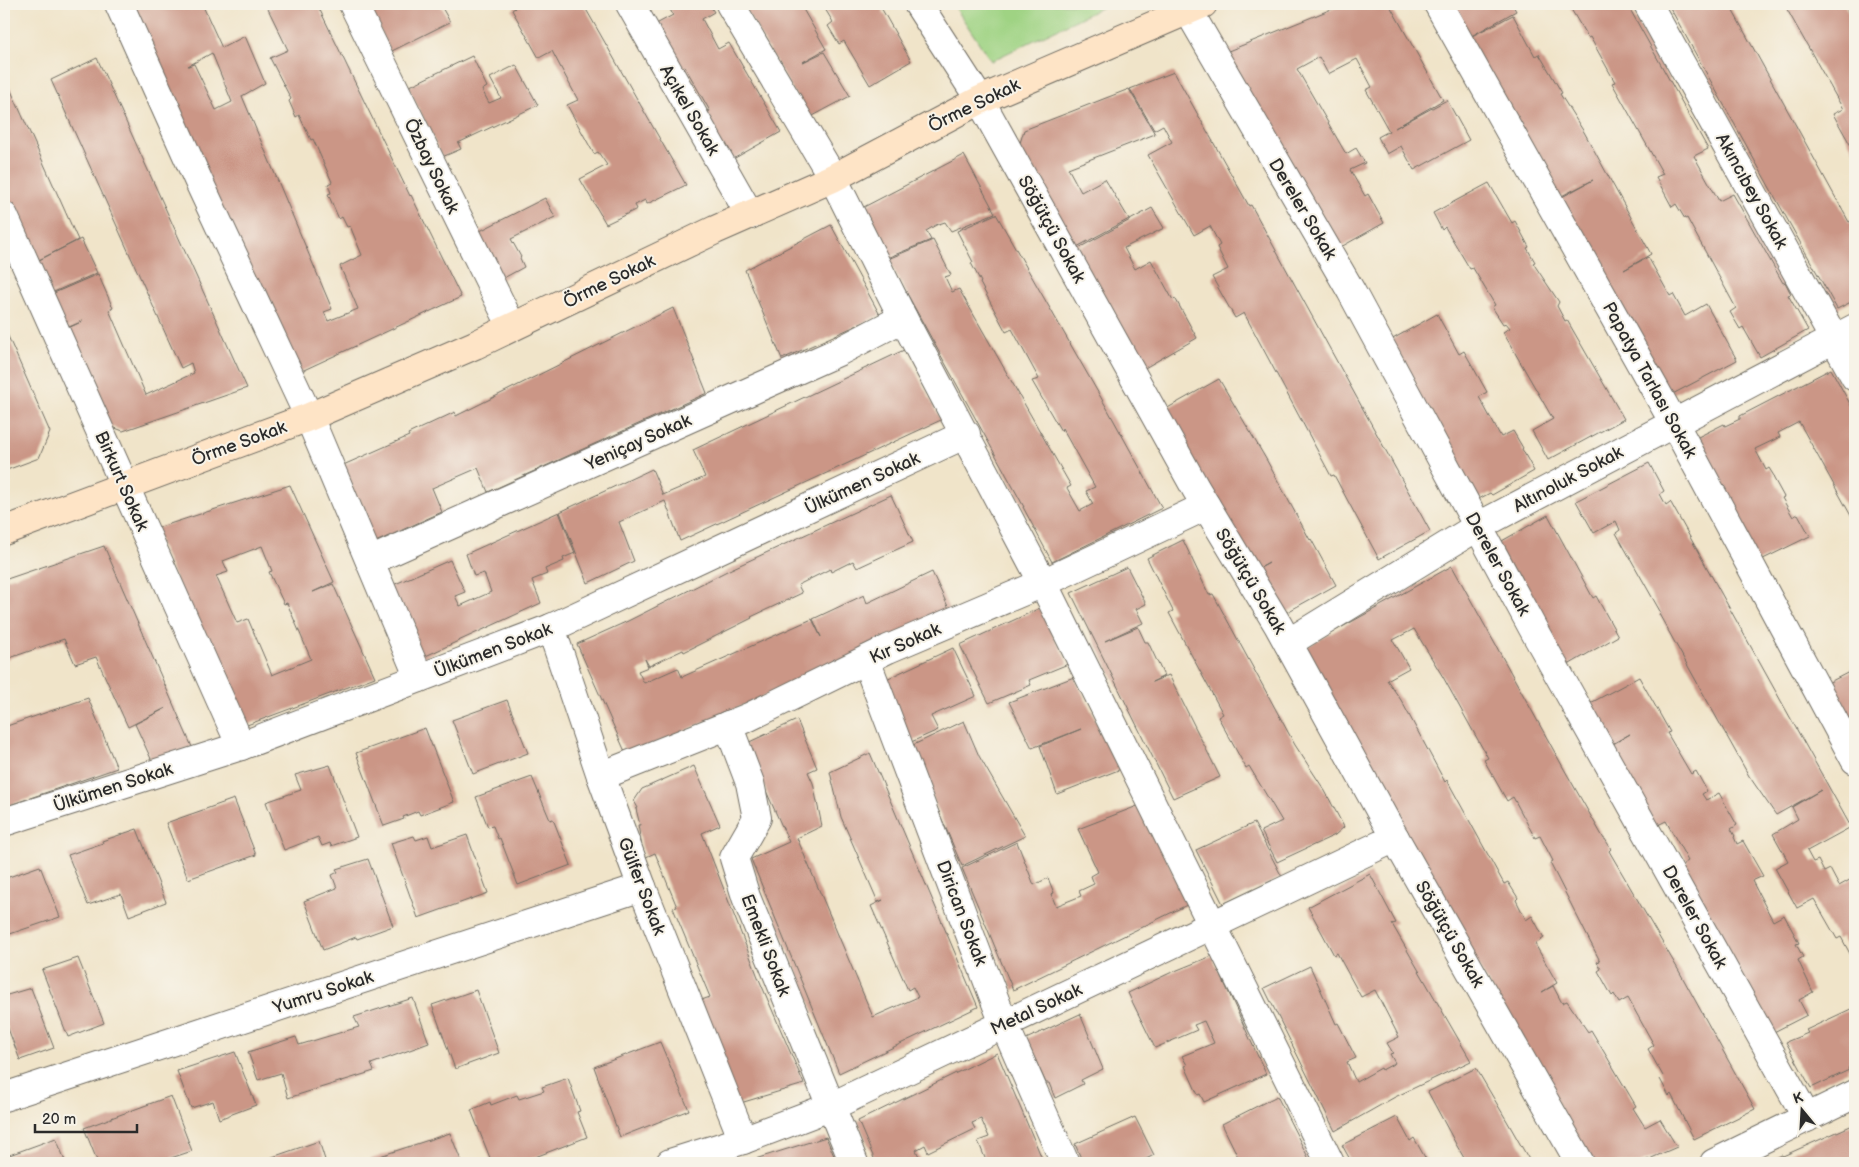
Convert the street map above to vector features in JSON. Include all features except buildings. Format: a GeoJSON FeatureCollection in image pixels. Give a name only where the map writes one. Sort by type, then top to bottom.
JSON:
{"type":"FeatureCollection","features":[{"type":"Feature","properties":{"kind":"main road","name":"Örme Sokak"},"geometry":{"type":"LineString","coordinates":[[4,530],[309,417],[475,345],[706,234],[833,178],[980,100],[1195,7]]}},
{"type":"Feature","properties":{"kind":"street"},"geometry":{"type":"LineString","coordinates":[[119,4],[199,182],[309,417],[419,678]]}},
{"type":"Feature","properties":{"kind":"street","name":"Özbay Sokak"},"geometry":{"type":"LineString","coordinates":[[353,4],[512,327]]}},
{"type":"Feature","properties":{"kind":"street","name":"Açıkel Sokak"},"geometry":{"type":"LineString","coordinates":[[630,4],[750,215]]}},
{"type":"Feature","properties":{"kind":"street"},"geometry":{"type":"LineString","coordinates":[[730,4],[833,178],[903,318],[966,434],[1043,583],[1330,1163]]}},
{"type":"Feature","properties":{"kind":"street","name":"Söğütçü Sokak"},"geometry":{"type":"LineString","coordinates":[[918,4],[980,100],[1206,506],[1288,644],[1395,838],[1580,1163]]}},
{"type":"Feature","properties":{"kind":"street","name":"Papatya Tarlası Sokak"},"geometry":{"type":"LineString","coordinates":[[1438,4],[1674,423],[1855,760]]}},
{"type":"Feature","properties":{"kind":"street","name":"Akıncıbey Sokak"},"geometry":{"type":"LineString","coordinates":[[1648,4],[1844,333],[1855,377]]}},
{"type":"Feature","properties":{"kind":"street","name":"Dereler Sokak"},"geometry":{"type":"LineString","coordinates":[[1195,7],[1351,291],[1477,527],[1807,1118]]}},
{"type":"Feature","properties":{"kind":"street","name":"Birkurt Sokak"},"geometry":{"type":"LineString","coordinates":[[4,216],[241,746]]}},
{"type":"Feature","properties":{"kind":"street","name":"Yeniçay Sokak"},"geometry":{"type":"LineString","coordinates":[[370,561],[840,351],[903,318]]}},
{"type":"Feature","properties":{"kind":"street","name":"Altınoluk Sokak"},"geometry":{"type":"LineString","coordinates":[[1288,644],[1477,527],[1844,333]]}},
{"type":"Feature","properties":{"kind":"street","name":"Ülkümen Sokak"},"geometry":{"type":"LineString","coordinates":[[4,822],[241,746],[551,628],[966,434]]}},
{"type":"Feature","properties":{"kind":"street","name":"Kır Sokak"},"geometry":{"type":"LineString","coordinates":[[601,776],[750,717],[866,660],[1043,583],[1206,506]]}},
{"type":"Feature","properties":{"kind":"street","name":"Gülfer Sokak"},"geometry":{"type":"LineString","coordinates":[[551,628],[601,776],[642,887],[744,1140]]}},
{"type":"Feature","properties":{"kind":"street","name":"Dirican Sokak"},"geometry":{"type":"LineString","coordinates":[[866,660],[1004,1024],[1065,1163]]}},
{"type":"Feature","properties":{"kind":"street","name":"Emekli Sokak"},"geometry":{"type":"LineString","coordinates":[[728,725],[750,783],[756,818],[734,858],[746,897],[854,1163]]}},
{"type":"Feature","properties":{"kind":"street","name":"Metal Sokak"},"geometry":{"type":"LineString","coordinates":[[670,1163],[744,1140],[830,1107],[1395,838]]}},
{"type":"Feature","properties":{"kind":"street","name":"Yumru Sokak"},"geometry":{"type":"LineString","coordinates":[[4,1097],[642,887]]}},
{"type":"Feature","properties":{"kind":"street"},"geometry":{"type":"LineString","coordinates":[[1714,1163],[1855,1094]]}},
{"type":"Feature","properties":{"kind":"green space"},"geometry":{"type":"Polygon","coordinates":[[[953,4],[1109,4],[991,61],[953,4]]]}}]}
